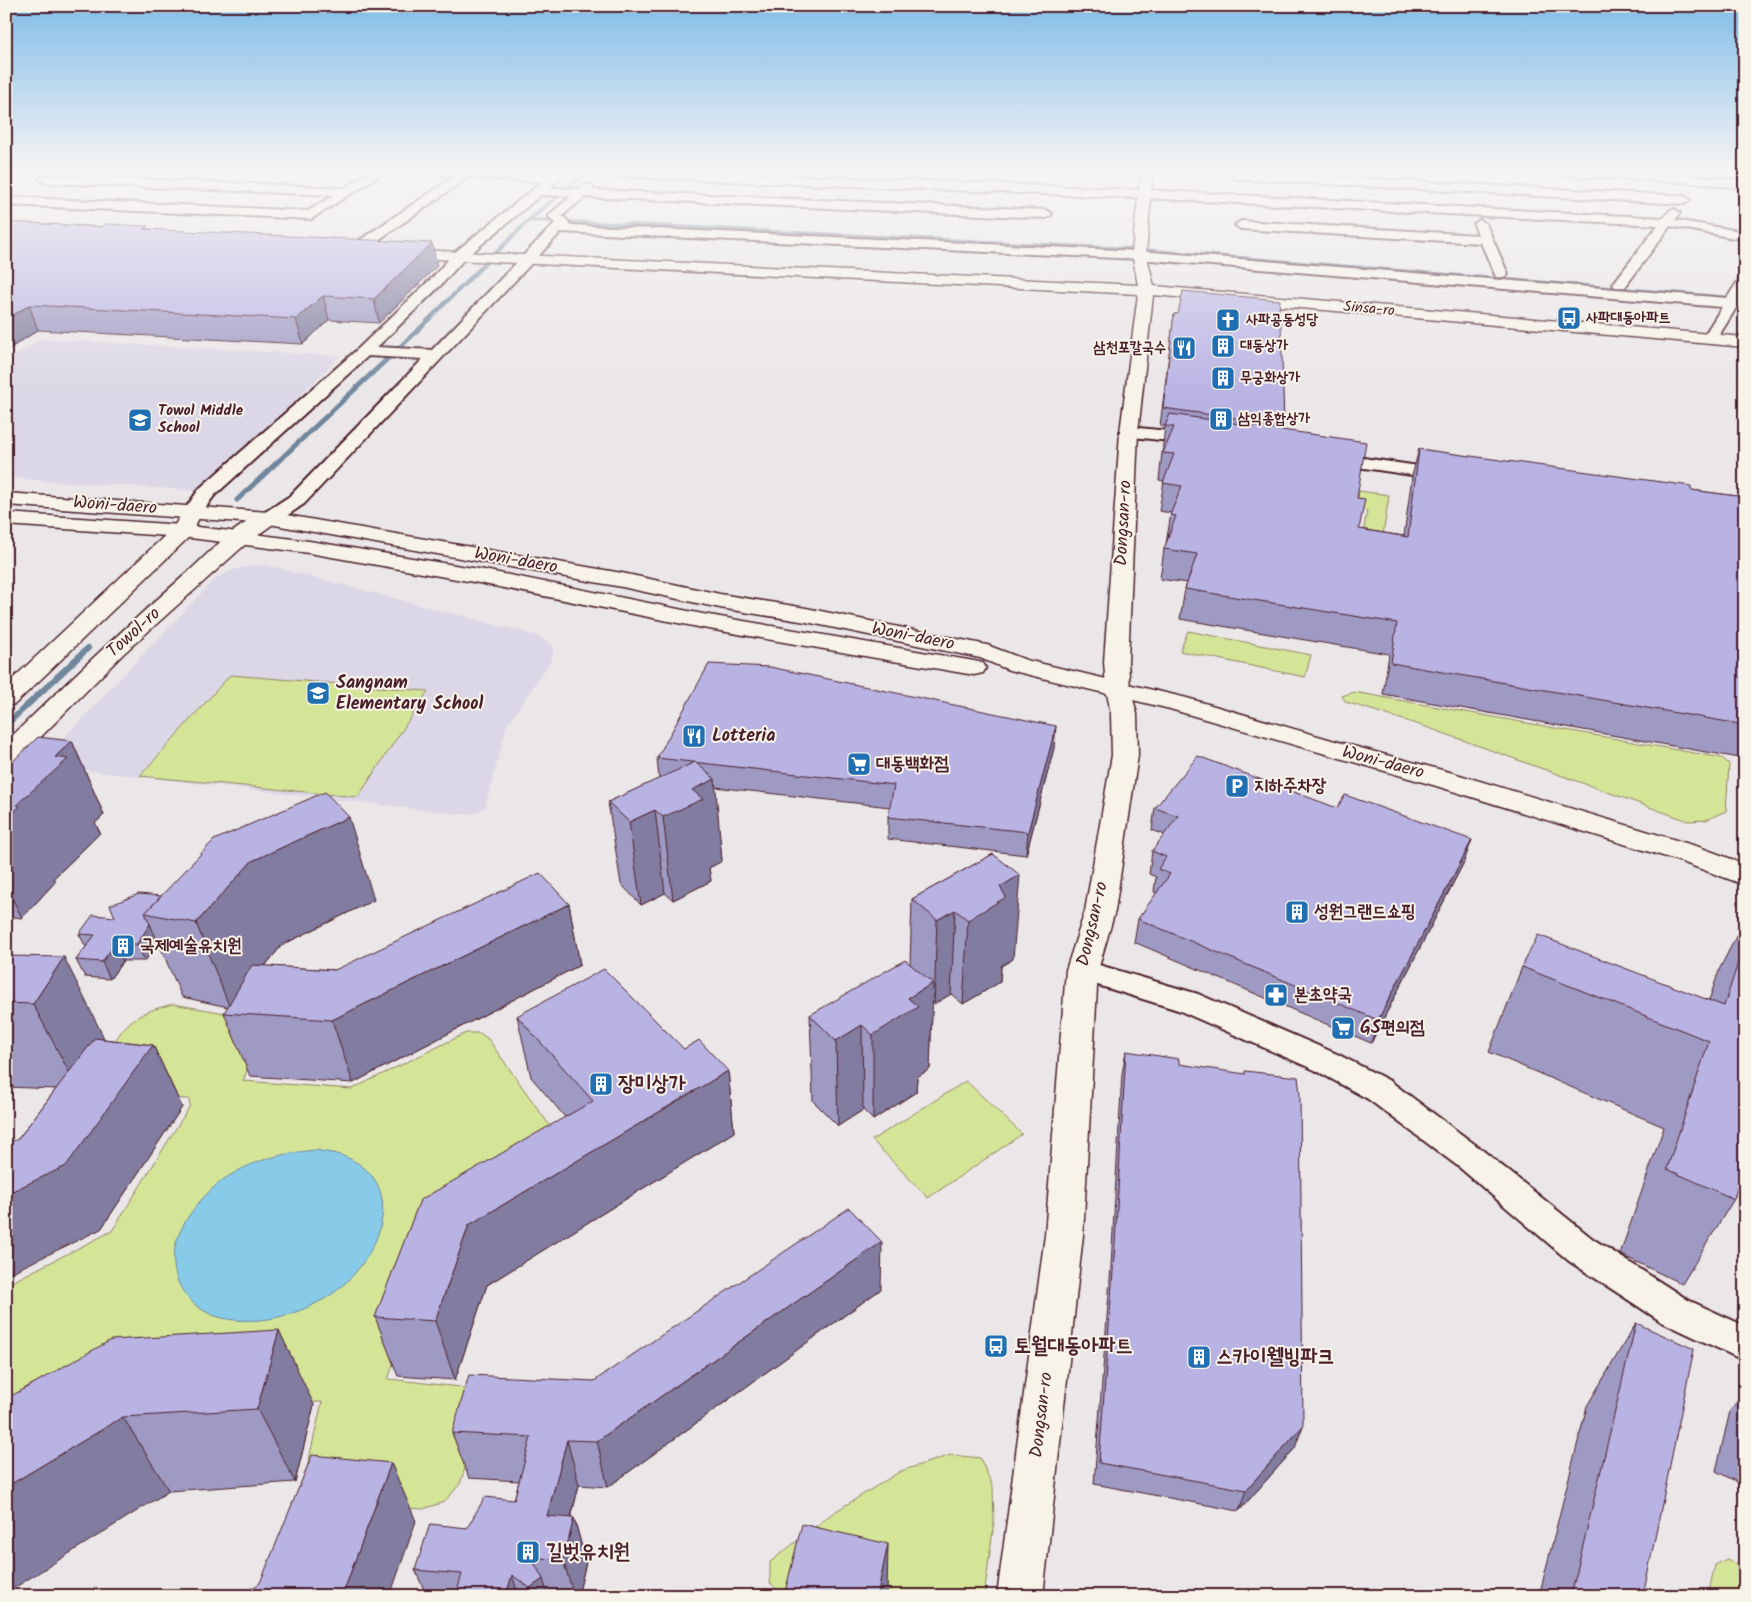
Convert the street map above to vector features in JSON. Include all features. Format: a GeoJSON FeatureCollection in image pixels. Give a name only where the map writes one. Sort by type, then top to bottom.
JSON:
{"type":"FeatureCollection","features":[{"type":"Feature","properties":{"kind":"main road","name":"Dongsan-ro"},"geometry":{"type":"LineString","coordinates":[[1020,1596],[1064,1234],[1082,970],[1100,911],[1125,755],[1124,714],[1118,688],[1116,662],[1129,432],[1146,290],[1139,246]]}},
{"type":"Feature","properties":{"kind":"main road"},"geometry":{"type":"LineString","coordinates":[[348,251],[460,256]]}},
{"type":"Feature","properties":{"kind":"main road","name":"Sinsa-ro"},"geometry":{"type":"LineString","coordinates":[[460,256],[1146,290],[1745,342]]}},
{"type":"Feature","properties":{"kind":"main road","name":"Woni-daero"},"geometry":{"type":"LineString","coordinates":[[6,499],[187,521],[240,537],[479,576],[703,621],[978,668],[1018,665]]}},
{"type":"Feature","properties":{"kind":"main road","name":"Woni-daero"},"geometry":{"type":"LineString","coordinates":[[6,519],[187,521],[269,518],[826,619],[988,652],[1018,665],[1178,703],[1443,779],[1689,854],[1745,875]]}},
{"type":"Feature","properties":{"kind":"main road","name":"Towol-ro"},"geometry":{"type":"LineString","coordinates":[[6,757],[107,657],[240,537],[269,518]]}},
{"type":"Feature","properties":{"kind":"main road"},"geometry":{"type":"LineString","coordinates":[[6,699],[60,649],[187,521]]}},
{"type":"Feature","properties":{"kind":"main road"},"geometry":{"type":"LineString","coordinates":[[60,649],[81,640],[103,638],[109,640],[112,646],[107,657]]}},
{"type":"Feature","properties":{"kind":"street"},"geometry":{"type":"LineString","coordinates":[[348,251],[356,246]]}},
{"type":"Feature","properties":{"kind":"street"},"geometry":{"type":"LineString","coordinates":[[187,521],[207,492],[364,351],[437,281],[460,256],[473,246]]}},
{"type":"Feature","properties":{"kind":"street"},"geometry":{"type":"LineString","coordinates":[[269,518],[297,500],[437,355],[519,259],[535,246]]}},
{"type":"Feature","properties":{"kind":"street"},"geometry":{"type":"LineString","coordinates":[[1052,246],[1139,250],[1738,296]]}},
{"type":"Feature","properties":{"kind":"street"},"geometry":{"type":"LineString","coordinates":[[1489,246],[1501,274]]}},
{"type":"Feature","properties":{"kind":"street"},"geometry":{"type":"LineString","coordinates":[[1620,284],[1649,246]]}},
{"type":"Feature","properties":{"kind":"street"},"geometry":{"type":"LineString","coordinates":[[1403,271],[1501,274],[1738,296]]}},
{"type":"Feature","properties":{"kind":"street"},"geometry":{"type":"LineString","coordinates":[[1710,339],[1738,296]]}},
{"type":"Feature","properties":{"kind":"street"},"geometry":{"type":"LineString","coordinates":[[364,351],[437,355]]}},
{"type":"Feature","properties":{"kind":"street"},"geometry":{"type":"LineString","coordinates":[[1129,432],[1156,433],[1214,442]]}},
{"type":"Feature","properties":{"kind":"street"},"geometry":{"type":"LineString","coordinates":[[1311,456],[1462,477]]}},
{"type":"Feature","properties":{"kind":"street"},"geometry":{"type":"LineString","coordinates":[[1082,970],[1188,1002],[1326,1062],[1379,1090],[1470,1158],[1581,1250],[1675,1311],[1745,1344]]}},
{"type":"Feature","properties":{"kind":"shaded area","name":"Towol Middle School"},"geometry":{"type":"Polygon","coordinates":[[[41,339],[340,356],[203,491],[6,478],[6,362],[41,339]]]}},
{"type":"Feature","properties":{"kind":"shaded area","name":"Sangnam Elementary School"},"geometry":{"type":"Polygon","coordinates":[[[266,565],[539,636],[553,646],[550,662],[507,725],[485,807],[473,814],[459,814],[38,765],[211,583],[233,570],[266,565]]]}},
{"type":"Feature","properties":{"kind":"green space"},"geometry":{"type":"Polygon","coordinates":[[[1359,491],[1389,495],[1381,548],[1361,545],[1367,511],[1356,509],[1359,491]]]}},
{"type":"Feature","properties":{"kind":"green space"},"geometry":{"type":"Polygon","coordinates":[[[1188,631],[1311,655],[1305,677],[1180,651],[1188,631]]]}},
{"type":"Feature","properties":{"kind":"green space"},"geometry":{"type":"Polygon","coordinates":[[[230,675],[428,691],[358,797],[140,776],[230,675]]]}},
{"type":"Feature","properties":{"kind":"green space"},"geometry":{"type":"Polygon","coordinates":[[[1354,692],[1722,758],[1729,764],[1726,811],[1706,820],[1688,821],[1429,728],[1346,702],[1342,696],[1354,692]]]}},
{"type":"Feature","properties":{"kind":"green space"},"geometry":{"type":"Polygon","coordinates":[[[173,1004],[231,1014],[257,1043],[243,1081],[352,1089],[466,1033],[480,1033],[488,1039],[577,1164],[430,1260],[388,1379],[460,1387],[477,1400],[480,1419],[460,1484],[444,1502],[423,1509],[345,1504],[304,1481],[322,1402],[151,1408],[6,1465],[6,1285],[112,1231],[190,1106],[189,1099],[123,1096],[98,1081],[122,1030],[143,1014],[173,1004]]]}},
{"type":"Feature","properties":{"kind":"green space"},"geometry":{"type":"Polygon","coordinates":[[[966,1081],[1022,1134],[928,1198],[872,1140],[966,1081]]]}},
{"type":"Feature","properties":{"kind":"green space"},"geometry":{"type":"Polygon","coordinates":[[[951,1455],[980,1458],[993,1487],[994,1522],[984,1596],[785,1596],[770,1583],[770,1562],[833,1513],[901,1471],[951,1455]]]}},
{"type":"Feature","properties":{"kind":"green space"},"geometry":{"type":"Polygon","coordinates":[[[1727,1559],[1745,1569],[1745,1596],[1708,1596],[1715,1565],[1727,1559]]]}},
{"type":"Feature","properties":{"kind":"water"},"geometry":{"type":"Polygon","coordinates":[[[316,1150],[346,1157],[367,1170],[379,1188],[383,1207],[380,1228],[372,1249],[359,1268],[343,1285],[326,1298],[294,1313],[271,1319],[247,1321],[219,1317],[205,1311],[183,1291],[177,1278],[174,1264],[175,1248],[187,1218],[220,1182],[242,1169],[266,1159],[290,1153],[316,1150]]]}},
{"type":"Feature","properties":{"kind":"building"},"geometry":{"type":"Polygon","coordinates":[[[6,246],[429,246],[374,299],[323,296],[296,319],[29,305],[6,320],[6,246]]]}},
{"type":"Feature","properties":{"kind":"building"},"geometry":{"type":"Polygon","coordinates":[[[1183,291],[1280,300],[1278,321],[1281,322],[1284,425],[1163,408],[1174,314],[1178,314],[1183,291]]]}},
{"type":"Feature","properties":{"kind":"building"},"geometry":{"type":"Polygon","coordinates":[[[1170,414],[1366,442],[1357,498],[1365,499],[1359,529],[1408,537],[1419,449],[1691,486],[1691,490],[1745,497],[1745,725],[1391,663],[1397,623],[1185,589],[1197,554],[1164,549],[1176,516],[1170,515],[1182,486],[1163,483],[1174,454],[1163,453],[1174,427],[1165,426],[1170,414]]]}},
{"type":"Feature","properties":{"kind":"building","name":"대동백화점"},"geometry":{"type":"Polygon","coordinates":[[[709,664],[770,667],[1056,726],[1028,832],[888,817],[894,785],[657,758],[709,664]]]}},
{"type":"Feature","properties":{"kind":"building"},"geometry":{"type":"Polygon","coordinates":[[[38,737],[72,741],[55,757],[68,759],[16,805],[20,806],[6,820],[6,768],[38,737]]]}},
{"type":"Feature","properties":{"kind":"building","name":"성원그랜드쇼핑"},"geometry":{"type":"Polygon","coordinates":[[[1198,756],[1337,808],[1345,795],[1472,840],[1378,1020],[1138,919],[1170,874],[1158,869],[1166,857],[1152,851],[1178,816],[1155,808],[1198,756]]]}},
{"type":"Feature","properties":{"kind":"building"},"geometry":{"type":"Polygon","coordinates":[[[695,762],[715,779],[692,790],[703,799],[663,817],[655,810],[629,822],[608,802],[695,762]]]}},
{"type":"Feature","properties":{"kind":"building"},"geometry":{"type":"Polygon","coordinates":[[[325,792],[349,817],[252,861],[196,923],[145,913],[214,840],[325,792]]]}},
{"type":"Feature","properties":{"kind":"building"},"geometry":{"type":"Polygon","coordinates":[[[993,854],[1020,875],[1000,887],[1006,897],[968,920],[955,910],[937,920],[912,899],[993,854]]]}},
{"type":"Feature","properties":{"kind":"building"},"geometry":{"type":"Polygon","coordinates":[[[540,873],[569,904],[332,1020],[224,1013],[252,965],[335,970],[540,873]]]}},
{"type":"Feature","properties":{"kind":"building"},"geometry":{"type":"Polygon","coordinates":[[[139,894],[161,896],[145,913],[150,924],[137,944],[115,944],[102,962],[76,960],[95,935],[79,934],[93,915],[115,917],[110,905],[139,894]]]}},
{"type":"Feature","properties":{"kind":"building"},"geometry":{"type":"Polygon","coordinates":[[[1538,935],[1724,1006],[1745,941],[1745,1159],[1734,1199],[1667,1169],[1709,1041],[1522,967],[1538,935]]]}},
{"type":"Feature","properties":{"kind":"building"},"geometry":{"type":"Polygon","coordinates":[[[6,956],[64,957],[33,1004],[6,1003],[6,956]]]}},
{"type":"Feature","properties":{"kind":"building"},"geometry":{"type":"Polygon","coordinates":[[[905,960],[933,983],[908,998],[918,1007],[873,1035],[862,1025],[836,1041],[810,1015],[905,960]]]}},
{"type":"Feature","properties":{"kind":"building"},"geometry":{"type":"Polygon","coordinates":[[[604,969],[684,1049],[699,1040],[728,1071],[469,1225],[435,1321],[375,1317],[420,1200],[593,1101],[517,1016],[604,969]]]}},
{"type":"Feature","properties":{"kind":"building"},"geometry":{"type":"Polygon","coordinates":[[[95,1038],[153,1045],[66,1166],[6,1194],[6,1144],[18,1139],[95,1038]]]}},
{"type":"Feature","properties":{"kind":"building","name":"스카이웰빙파크"},"geometry":{"type":"Polygon","coordinates":[[[1126,1051],[1179,1059],[1179,1064],[1245,1074],[1245,1071],[1298,1077],[1300,1095],[1303,1426],[1246,1490],[1099,1463],[1115,1243],[1126,1051]]]}},
{"type":"Feature","properties":{"kind":"building"},"geometry":{"type":"Polygon","coordinates":[[[849,1208],[882,1242],[597,1441],[567,1440],[547,1516],[574,1518],[563,1560],[531,1557],[543,1579],[530,1588],[512,1575],[506,1596],[460,1596],[456,1595],[462,1574],[415,1570],[430,1524],[467,1528],[485,1497],[514,1500],[531,1437],[452,1433],[469,1375],[594,1381],[849,1208]]]}},
{"type":"Feature","properties":{"kind":"building"},"geometry":{"type":"Polygon","coordinates":[[[1636,1323],[1694,1349],[1643,1596],[1571,1596],[1636,1323]]]}},
{"type":"Feature","properties":{"kind":"building"},"geometry":{"type":"Polygon","coordinates":[[[279,1330],[257,1409],[123,1417],[6,1487],[6,1399],[111,1340],[279,1330]]]}},
{"type":"Feature","properties":{"kind":"building"},"geometry":{"type":"Polygon","coordinates":[[[312,1455],[391,1463],[342,1596],[240,1596],[260,1583],[312,1455]]]}},
{"type":"Feature","properties":{"kind":"building"},"geometry":{"type":"Polygon","coordinates":[[[802,1524],[888,1544],[877,1596],[784,1596],[802,1524]]]}},
{"type":"Feature","properties":{"kind":"waterway"},"geometry":{"type":"LineString","coordinates":[[415,333],[503,246]]}},
{"type":"Feature","properties":{"kind":"waterway"},"geometry":{"type":"LineString","coordinates":[[1064,246],[1131,249],[1745,299]]}},
{"type":"Feature","properties":{"kind":"waterway"},"geometry":{"type":"LineString","coordinates":[[237,500],[416,332]]}},
{"type":"Feature","properties":{"kind":"waterway"},"geometry":{"type":"LineString","coordinates":[[6,725],[88,648]]}},
{"type":"Feature","properties":{"kind":"place","name":"사파대동아파트"},"geometry":{"type":"Point","coordinates":[1569,318]}},
{"type":"Feature","properties":{"kind":"place","name":"사파공동성당"},"geometry":{"type":"Point","coordinates":[1228,320]}},
{"type":"Feature","properties":{"kind":"place","name":"대동상가"},"geometry":{"type":"Point","coordinates":[1223,346]}},
{"type":"Feature","properties":{"kind":"place","name":"삼천포칼국수"},"geometry":{"type":"Point","coordinates":[1184,348]}},
{"type":"Feature","properties":{"kind":"place","name":"무궁화상가"},"geometry":{"type":"Point","coordinates":[1223,378]}},
{"type":"Feature","properties":{"kind":"place","name":"삼익종합상가"},"geometry":{"type":"Point","coordinates":[1221,419]}},
{"type":"Feature","properties":{"kind":"place","name":"Towol Middle School"},"geometry":{"type":"Point","coordinates":[140,420]}},
{"type":"Feature","properties":{"kind":"place","name":"Sangnam Elementary School"},"geometry":{"type":"Point","coordinates":[318,693]}},
{"type":"Feature","properties":{"kind":"place","name":"Lotteria"},"geometry":{"type":"Point","coordinates":[694,736]}},
{"type":"Feature","properties":{"kind":"place","name":"대동백화점"},"geometry":{"type":"Point","coordinates":[859,764]}},
{"type":"Feature","properties":{"kind":"place","name":"지하주차장"},"geometry":{"type":"Point","coordinates":[1237,786]}},
{"type":"Feature","properties":{"kind":"place","name":"성원그랜드쇼핑"},"geometry":{"type":"Point","coordinates":[1297,912]}},
{"type":"Feature","properties":{"kind":"place","name":"국제예술유치원"},"geometry":{"type":"Point","coordinates":[123,946]}},
{"type":"Feature","properties":{"kind":"place","name":"본초약국"},"geometry":{"type":"Point","coordinates":[1276,995]}},
{"type":"Feature","properties":{"kind":"place","name":"GS편의점"},"geometry":{"type":"Point","coordinates":[1343,1028]}},
{"type":"Feature","properties":{"kind":"place","name":"장미상가"},"geometry":{"type":"Point","coordinates":[601,1084]}},
{"type":"Feature","properties":{"kind":"place","name":"토월대동아파트"},"geometry":{"type":"Point","coordinates":[996,1346]}},
{"type":"Feature","properties":{"kind":"place","name":"스카이웰빙파크"},"geometry":{"type":"Point","coordinates":[1199,1357]}},
{"type":"Feature","properties":{"kind":"place","name":"길벗유치원"},"geometry":{"type":"Point","coordinates":[528,1552]}}]}
